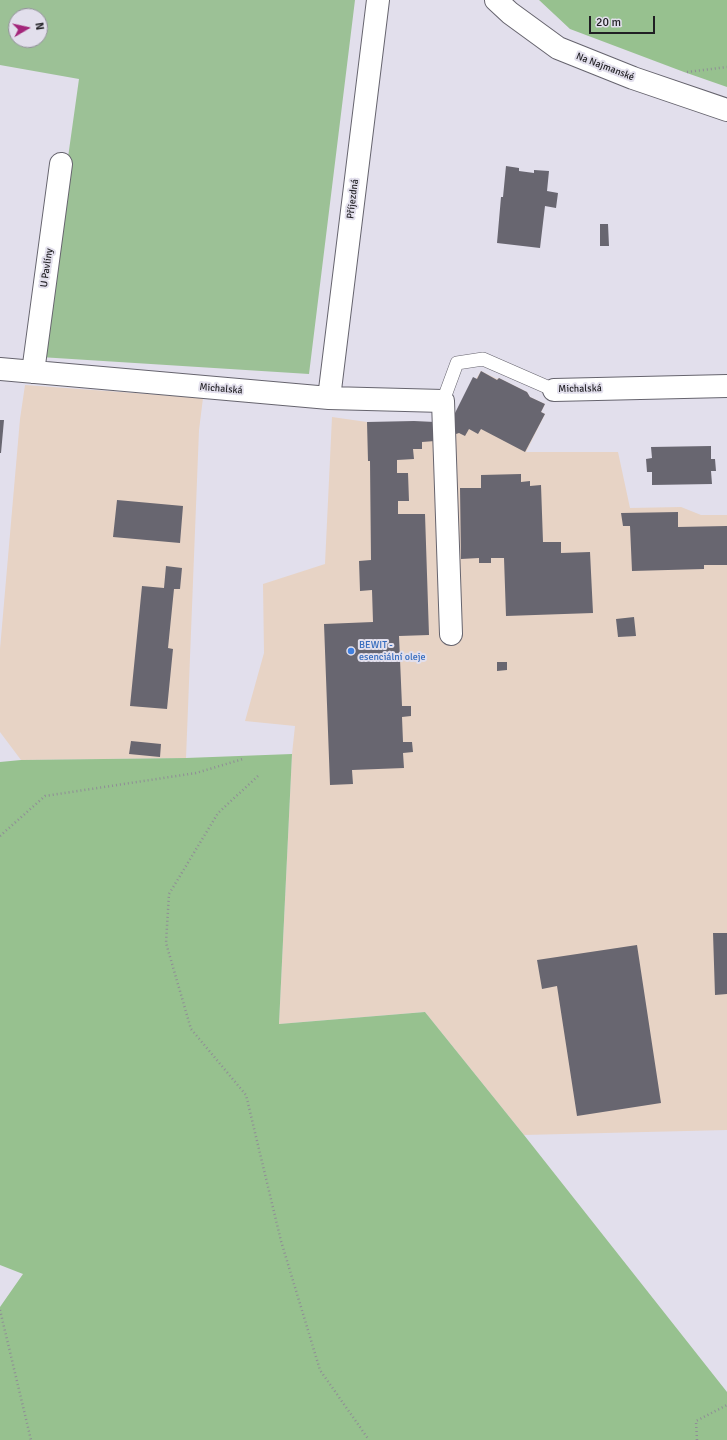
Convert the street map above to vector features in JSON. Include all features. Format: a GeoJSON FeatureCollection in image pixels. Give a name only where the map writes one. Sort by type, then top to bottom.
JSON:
{"type":"FeatureCollection","features":[{"type":"Feature","properties":{"kind":"street","name":"Příjezdná"},"geometry":{"type":"LineString","coordinates":[[329,398],[378,0]]}},
{"type":"Feature","properties":{"kind":"street","name":"Na Najmanské"},"geometry":{"type":"LineString","coordinates":[[496,0],[510,13],[558,48],[633,78],[727,110]]}},
{"type":"Feature","properties":{"kind":"street","name":"U Pavlíny"},"geometry":{"type":"LineString","coordinates":[[33,372],[61,164]]}},
{"type":"Feature","properties":{"kind":"street","name":"Michalská"},"geometry":{"type":"LineString","coordinates":[[0,369],[329,398],[443,401],[451,634]]}},
{"type":"Feature","properties":{"kind":"street","name":"Michalská"},"geometry":{"type":"LineString","coordinates":[[554,390],[727,386]]}},
{"type":"Feature","properties":{"kind":"lane","name":"Michalská"},"geometry":{"type":"LineString","coordinates":[[443,401],[457,363],[483,359],[554,390]]}},
{"type":"Feature","properties":{"kind":"path"},"geometry":{"type":"LineString","coordinates":[[0,836],[45,796],[196,773],[243,759]]}},
{"type":"Feature","properties":{"kind":"path"},"geometry":{"type":"LineString","coordinates":[[258,776],[218,813],[169,894],[166,943],[191,1029],[246,1095],[281,1241],[320,1370],[369,1440]]}},
{"type":"Feature","properties":{"kind":"path"},"geometry":{"type":"LineString","coordinates":[[0,1310],[31,1440]]}},
{"type":"Feature","properties":{"kind":"path"},"geometry":{"type":"LineString","coordinates":[[697,1440],[696,1421],[727,1405]]}},
{"type":"Feature","properties":{"kind":"shaded area"},"geometry":{"type":"Polygon","coordinates":[[[481,371],[527,392],[530,397],[545,404],[541,412],[545,414],[526,452],[618,452],[630,508],[681,507],[701,515],[727,515],[727,1130],[524,1135],[425,1012],[279,1024],[292,754],[295,726],[245,721],[264,653],[263,584],[325,564],[332,417],[367,422],[435,422],[454,415],[481,371]]]}},
{"type":"Feature","properties":{"kind":"shaded area"},"geometry":{"type":"Polygon","coordinates":[[[25,385],[203,398],[199,430],[186,758],[21,760],[0,732],[0,649],[20,419],[25,385]]]}},
{"type":"Feature","properties":{"kind":"green space"},"geometry":{"type":"Polygon","coordinates":[[[0,0],[355,0],[309,374],[40,357],[79,79],[0,65],[0,0]]]}},
{"type":"Feature","properties":{"kind":"green space"},"geometry":{"type":"Polygon","coordinates":[[[539,0],[727,0],[727,87],[570,29],[539,0]]]}},
{"type":"Feature","properties":{"kind":"green space"},"geometry":{"type":"Polygon","coordinates":[[[292,754],[279,1024],[425,1012],[727,1392],[727,1440],[0,1440],[0,1307],[23,1274],[0,1265],[0,762],[21,760],[186,758],[292,754]]]}},
{"type":"Feature","properties":{"kind":"building"},"geometry":{"type":"Polygon","coordinates":[[[506,166],[519,168],[519,171],[534,173],[534,170],[549,171],[547,191],[558,193],[556,208],[545,206],[540,248],[497,243],[501,197],[503,197],[506,166]]]}},
{"type":"Feature","properties":{"kind":"building"},"geometry":{"type":"Polygon","coordinates":[[[600,224],[608,224],[609,246],[600,246],[600,224]]]}},
{"type":"Feature","properties":{"kind":"building"},"geometry":{"type":"Polygon","coordinates":[[[481,371],[497,380],[499,378],[527,392],[530,397],[545,404],[541,412],[545,414],[525,452],[481,429],[478,434],[469,429],[465,436],[459,433],[453,435],[454,415],[473,377],[477,379],[481,371]]]}},
{"type":"Feature","properties":{"kind":"building"},"geometry":{"type":"Polygon","coordinates":[[[0,420],[4,420],[1,453],[0,453],[0,420]]]}},
{"type":"Feature","properties":{"kind":"building"},"geometry":{"type":"Polygon","coordinates":[[[367,422],[435,422],[435,441],[422,442],[422,449],[413,449],[414,459],[397,460],[397,473],[408,473],[409,501],[398,501],[398,514],[425,514],[429,635],[399,636],[402,706],[411,706],[411,716],[402,717],[403,742],[412,742],[413,752],[403,753],[404,768],[352,770],[353,784],[330,785],[324,624],[373,622],[372,590],[360,591],[359,561],[371,560],[370,461],[368,461],[367,422]]]}},
{"type":"Feature","properties":{"kind":"building"},"geometry":{"type":"Polygon","coordinates":[[[711,446],[711,459],[715,459],[716,471],[711,471],[712,484],[652,485],[652,472],[647,472],[646,459],[652,458],[651,447],[711,446]]]}},
{"type":"Feature","properties":{"kind":"building"},"geometry":{"type":"Polygon","coordinates":[[[521,474],[521,482],[530,481],[530,486],[541,485],[543,542],[561,542],[561,553],[590,552],[593,613],[506,616],[504,558],[491,558],[491,563],[479,563],[479,558],[461,559],[460,488],[481,488],[481,475],[521,474]]]}},
{"type":"Feature","properties":{"kind":"building"},"geometry":{"type":"Polygon","coordinates":[[[117,500],[183,506],[180,543],[113,537],[117,500]]]}},
{"type":"Feature","properties":{"kind":"building"},"geometry":{"type":"Polygon","coordinates":[[[678,512],[678,527],[727,526],[727,565],[704,565],[704,569],[632,571],[630,526],[623,526],[621,513],[678,512]]]}},
{"type":"Feature","properties":{"kind":"building"},"geometry":{"type":"Polygon","coordinates":[[[166,566],[182,568],[180,589],[174,589],[168,648],[173,649],[167,709],[130,706],[142,586],[164,588],[166,566]]]}},
{"type":"Feature","properties":{"kind":"building"},"geometry":{"type":"Polygon","coordinates":[[[634,617],[636,636],[618,637],[616,619],[634,617]]]}},
{"type":"Feature","properties":{"kind":"building"},"geometry":{"type":"Polygon","coordinates":[[[497,662],[507,662],[507,670],[497,671],[497,662]]]}},
{"type":"Feature","properties":{"kind":"building"},"geometry":{"type":"Polygon","coordinates":[[[131,741],[161,744],[160,757],[129,754],[131,741]]]}},
{"type":"Feature","properties":{"kind":"building"},"geometry":{"type":"Polygon","coordinates":[[[713,933],[727,933],[727,994],[715,995],[713,933]]]}},
{"type":"Feature","properties":{"kind":"building"},"geometry":{"type":"Polygon","coordinates":[[[637,945],[661,1103],[577,1116],[557,986],[542,989],[537,960],[637,945]]]}},
{"type":"Feature","properties":{"kind":"place","name":"BEWIT - esenciální oleje"},"geometry":{"type":"Point","coordinates":[351,651]}}]}
